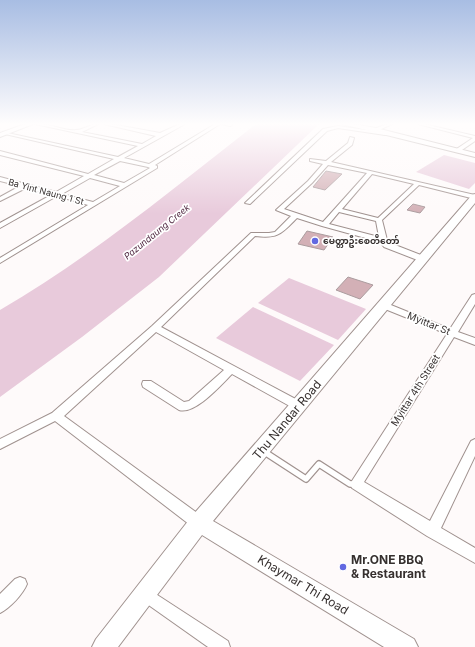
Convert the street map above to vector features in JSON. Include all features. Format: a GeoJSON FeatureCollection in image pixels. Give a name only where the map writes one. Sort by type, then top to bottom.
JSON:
{"type":"FeatureCollection","features":[{"type":"Feature","properties":{"kind":"main road","name":"Thu Nandar Road"},"geometry":{"type":"LineString","coordinates":[[104,647],[199,523],[475,197]]}},
{"type":"Feature","properties":{"kind":"main road","name":"Khaymar Thi Road"},"geometry":{"type":"LineString","coordinates":[[199,523],[397,644]]}},
{"type":"Feature","properties":{"kind":"street"},"geometry":{"type":"LineString","coordinates":[[5,154],[125,185]]}},
{"type":"Feature","properties":{"kind":"street"},"geometry":{"type":"LineString","coordinates":[[97,154],[152,166]]}},
{"type":"Feature","properties":{"kind":"street"},"geometry":{"type":"LineString","coordinates":[[0,226],[127,154]]}},
{"type":"Feature","properties":{"kind":"street"},"geometry":{"type":"LineString","coordinates":[[0,261],[125,185],[171,154]]}},
{"type":"Feature","properties":{"kind":"street"},"geometry":{"type":"LineString","coordinates":[[248,203],[300,154]]}},
{"type":"Feature","properties":{"kind":"street"},"geometry":{"type":"LineString","coordinates":[[338,154],[310,182],[279,209],[295,216],[324,225],[383,240]]}},
{"type":"Feature","properties":{"kind":"street"},"geometry":{"type":"LineString","coordinates":[[312,160],[371,172],[475,197]]}},
{"type":"Feature","properties":{"kind":"street"},"geometry":{"type":"LineString","coordinates":[[324,225],[371,172]]}},
{"type":"Feature","properties":{"kind":"street","name":"Ba Yint Naung 1 St"},"geometry":{"type":"LineString","coordinates":[[0,179],[93,204]]}},
{"type":"Feature","properties":{"kind":"street"},"geometry":{"type":"LineString","coordinates":[[379,220],[418,183]]}},
{"type":"Feature","properties":{"kind":"street"},"geometry":{"type":"LineString","coordinates":[[0,199],[25,186]]}},
{"type":"Feature","properties":{"kind":"street"},"geometry":{"type":"LineString","coordinates":[[338,210],[379,220]]}},
{"type":"Feature","properties":{"kind":"street"},"geometry":{"type":"LineString","coordinates":[[0,444],[56,416],[155,328],[253,234],[273,237],[279,234],[295,216]]}},
{"type":"Feature","properties":{"kind":"street"},"geometry":{"type":"LineString","coordinates":[[379,220],[383,240],[389,247],[423,259]]}},
{"type":"Feature","properties":{"kind":"street","name":"Myittar 4th Street"},"geometry":{"type":"LineString","coordinates":[[356,484],[475,297]]}},
{"type":"Feature","properties":{"kind":"street","name":"Myittar St"},"geometry":{"type":"LineString","coordinates":[[383,305],[475,342]]}},
{"type":"Feature","properties":{"kind":"street"},"geometry":{"type":"LineString","coordinates":[[155,328],[299,406]]}},
{"type":"Feature","properties":{"kind":"street"},"geometry":{"type":"LineString","coordinates":[[148,384],[183,407],[188,407],[231,369]]}},
{"type":"Feature","properties":{"kind":"street"},"geometry":{"type":"LineString","coordinates":[[56,416],[199,523]]}},
{"type":"Feature","properties":{"kind":"street"},"geometry":{"type":"LineString","coordinates":[[432,531],[475,444]]}},
{"type":"Feature","properties":{"kind":"street"},"geometry":{"type":"LineString","coordinates":[[356,484],[475,556]]}},
{"type":"Feature","properties":{"kind":"street"},"geometry":{"type":"LineString","coordinates":[[0,605],[20,584]]}},
{"type":"Feature","properties":{"kind":"street"},"geometry":{"type":"LineString","coordinates":[[145,594],[222,647]]}},
{"type":"Feature","properties":{"kind":"lane"},"geometry":{"type":"LineString","coordinates":[[262,450],[306,479],[319,464],[350,484],[356,484]]}},
{"type":"Feature","properties":{"kind":"water","name":"Pazundaung Creek"},"geometry":{"type":"Polygon","coordinates":[[[218,154],[287,154],[159,277],[82,337],[0,397],[0,310],[67,268],[163,197],[218,154]]]}},
{"type":"Feature","properties":{"kind":"water"},"geometry":{"type":"Polygon","coordinates":[[[444,155],[475,163],[475,183],[469,189],[416,172],[444,155]]]}},
{"type":"Feature","properties":{"kind":"water"},"geometry":{"type":"Polygon","coordinates":[[[289,278],[366,309],[338,340],[258,303],[289,278]]]}},
{"type":"Feature","properties":{"kind":"water"},"geometry":{"type":"Polygon","coordinates":[[[253,307],[334,345],[300,381],[216,338],[253,307]]]}},
{"type":"Feature","properties":{"kind":"building"},"geometry":{"type":"Polygon","coordinates":[[[326,171],[342,174],[325,190],[313,187],[326,171]]]}},
{"type":"Feature","properties":{"kind":"building"},"geometry":{"type":"Polygon","coordinates":[[[413,204],[425,207],[420,213],[407,210],[413,204]]]}},
{"type":"Feature","properties":{"kind":"building","name":"မေတ္တာဦးစေတီတော်"},"geometry":{"type":"Polygon","coordinates":[[[307,231],[333,237],[324,250],[298,244],[307,231]]]}},
{"type":"Feature","properties":{"kind":"building"},"geometry":{"type":"Polygon","coordinates":[[[348,277],[373,285],[360,299],[336,290],[348,277]]]}},
{"type":"Feature","properties":{"kind":"place","name":"မေတ္တာဦးစေတီတော်"},"geometry":{"type":"Point","coordinates":[315,241]}},
{"type":"Feature","properties":{"kind":"place","name":"Mr.ONE BBQ & Restaurant"},"geometry":{"type":"Point","coordinates":[343,567]}}]}
